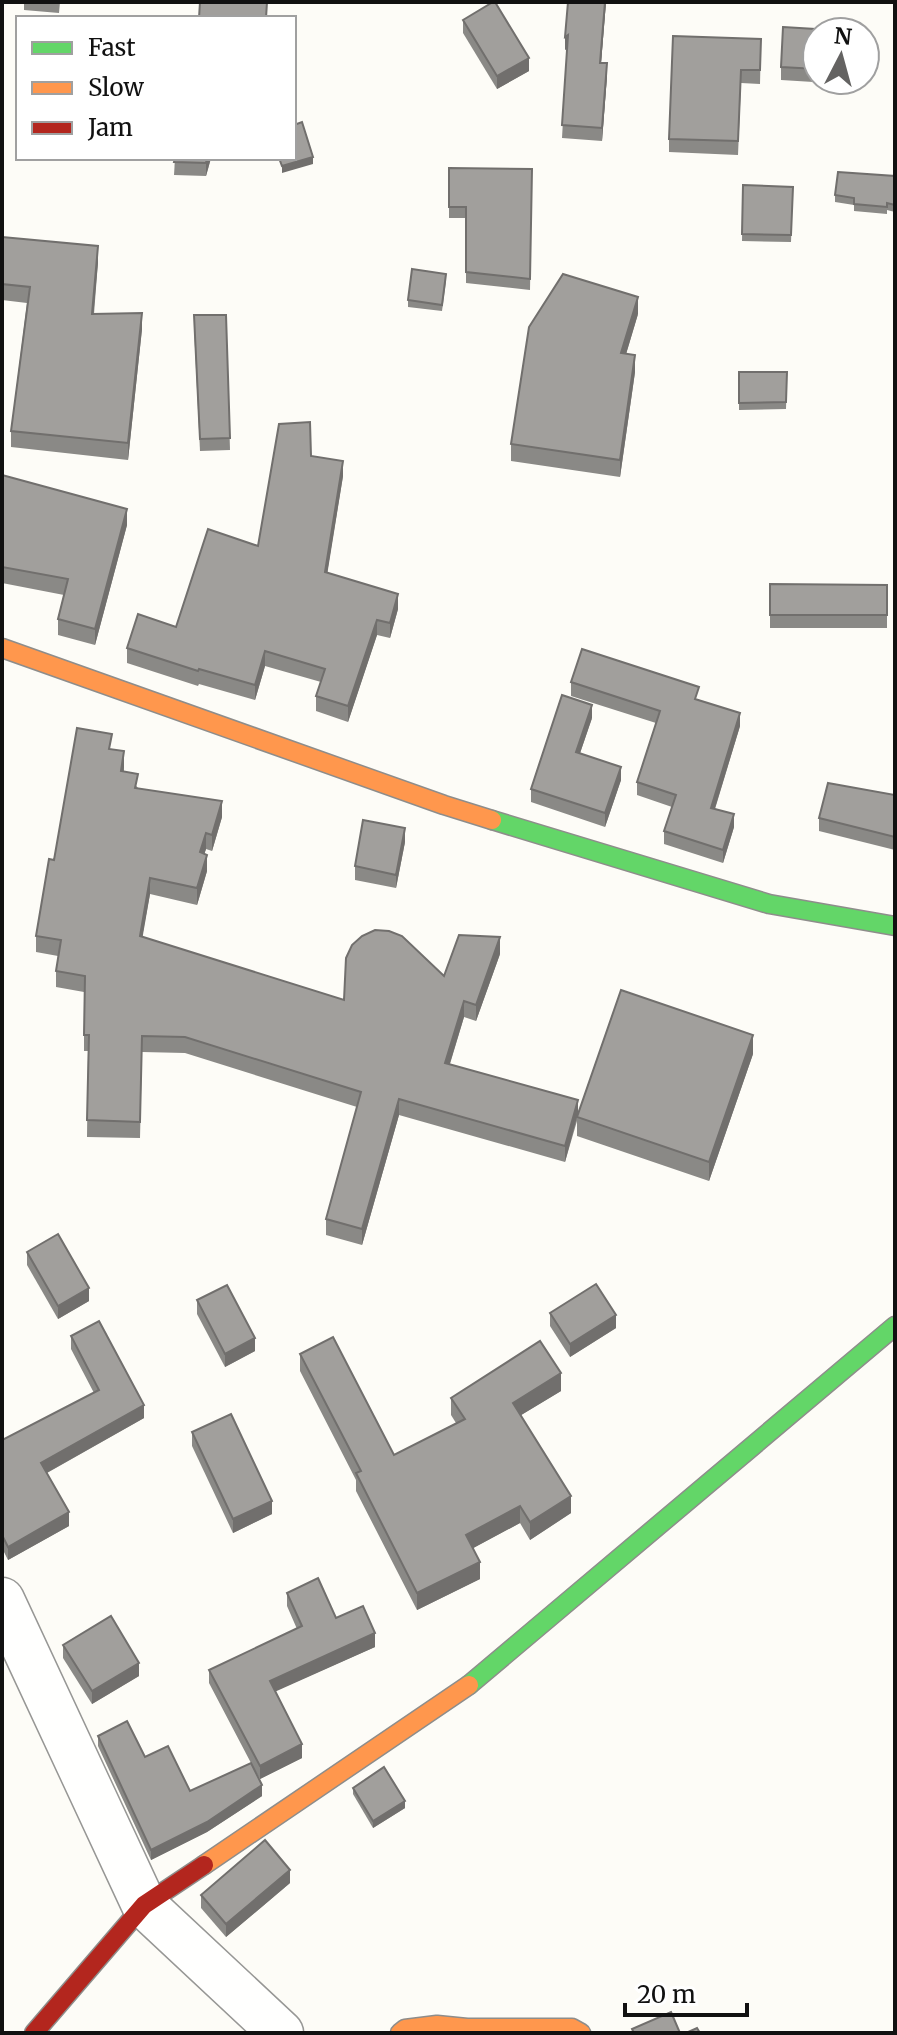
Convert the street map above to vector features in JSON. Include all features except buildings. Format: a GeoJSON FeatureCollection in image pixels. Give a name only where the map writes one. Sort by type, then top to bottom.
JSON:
{"type":"FeatureCollection","features":[{"type":"Feature","properties":{"kind":"street"},"geometry":{"type":"LineString","coordinates":[[2,648],[444,805],[769,904],[895,926]]}},
{"type":"Feature","properties":{"kind":"street"},"geometry":{"type":"LineString","coordinates":[[34,2033],[144,1905],[462,1691],[895,1326]]}},
{"type":"Feature","properties":{"kind":"street"},"geometry":{"type":"LineString","coordinates":[[2,1600],[144,1905],[281,2033]]}},
{"type":"Feature","properties":{"kind":"street"},"geometry":{"type":"LineString","coordinates":[[400,2033],[405,2029],[437,2025],[572,2028],[581,2033]]}},
{"type":"Feature","properties":{"kind":"traffic: fast"},"geometry":{"type":"LineString","coordinates":[[492,820],[769,904],[895,926]]}},
{"type":"Feature","properties":{"kind":"traffic: fast"},"geometry":{"type":"LineString","coordinates":[[469,1685],[895,1326]]}},
{"type":"Feature","properties":{"kind":"traffic: slow"},"geometry":{"type":"LineString","coordinates":[[2,648],[492,820]]}},
{"type":"Feature","properties":{"kind":"traffic: slow"},"geometry":{"type":"LineString","coordinates":[[204,1865],[469,1685]]}},
{"type":"Feature","properties":{"kind":"traffic: slow"},"geometry":{"type":"LineString","coordinates":[[400,2033],[405,2029],[437,2025],[572,2028],[581,2033]]}},
{"type":"Feature","properties":{"kind":"traffic: jam"},"geometry":{"type":"LineString","coordinates":[[34,2033],[144,1905],[204,1865]]}}]}
